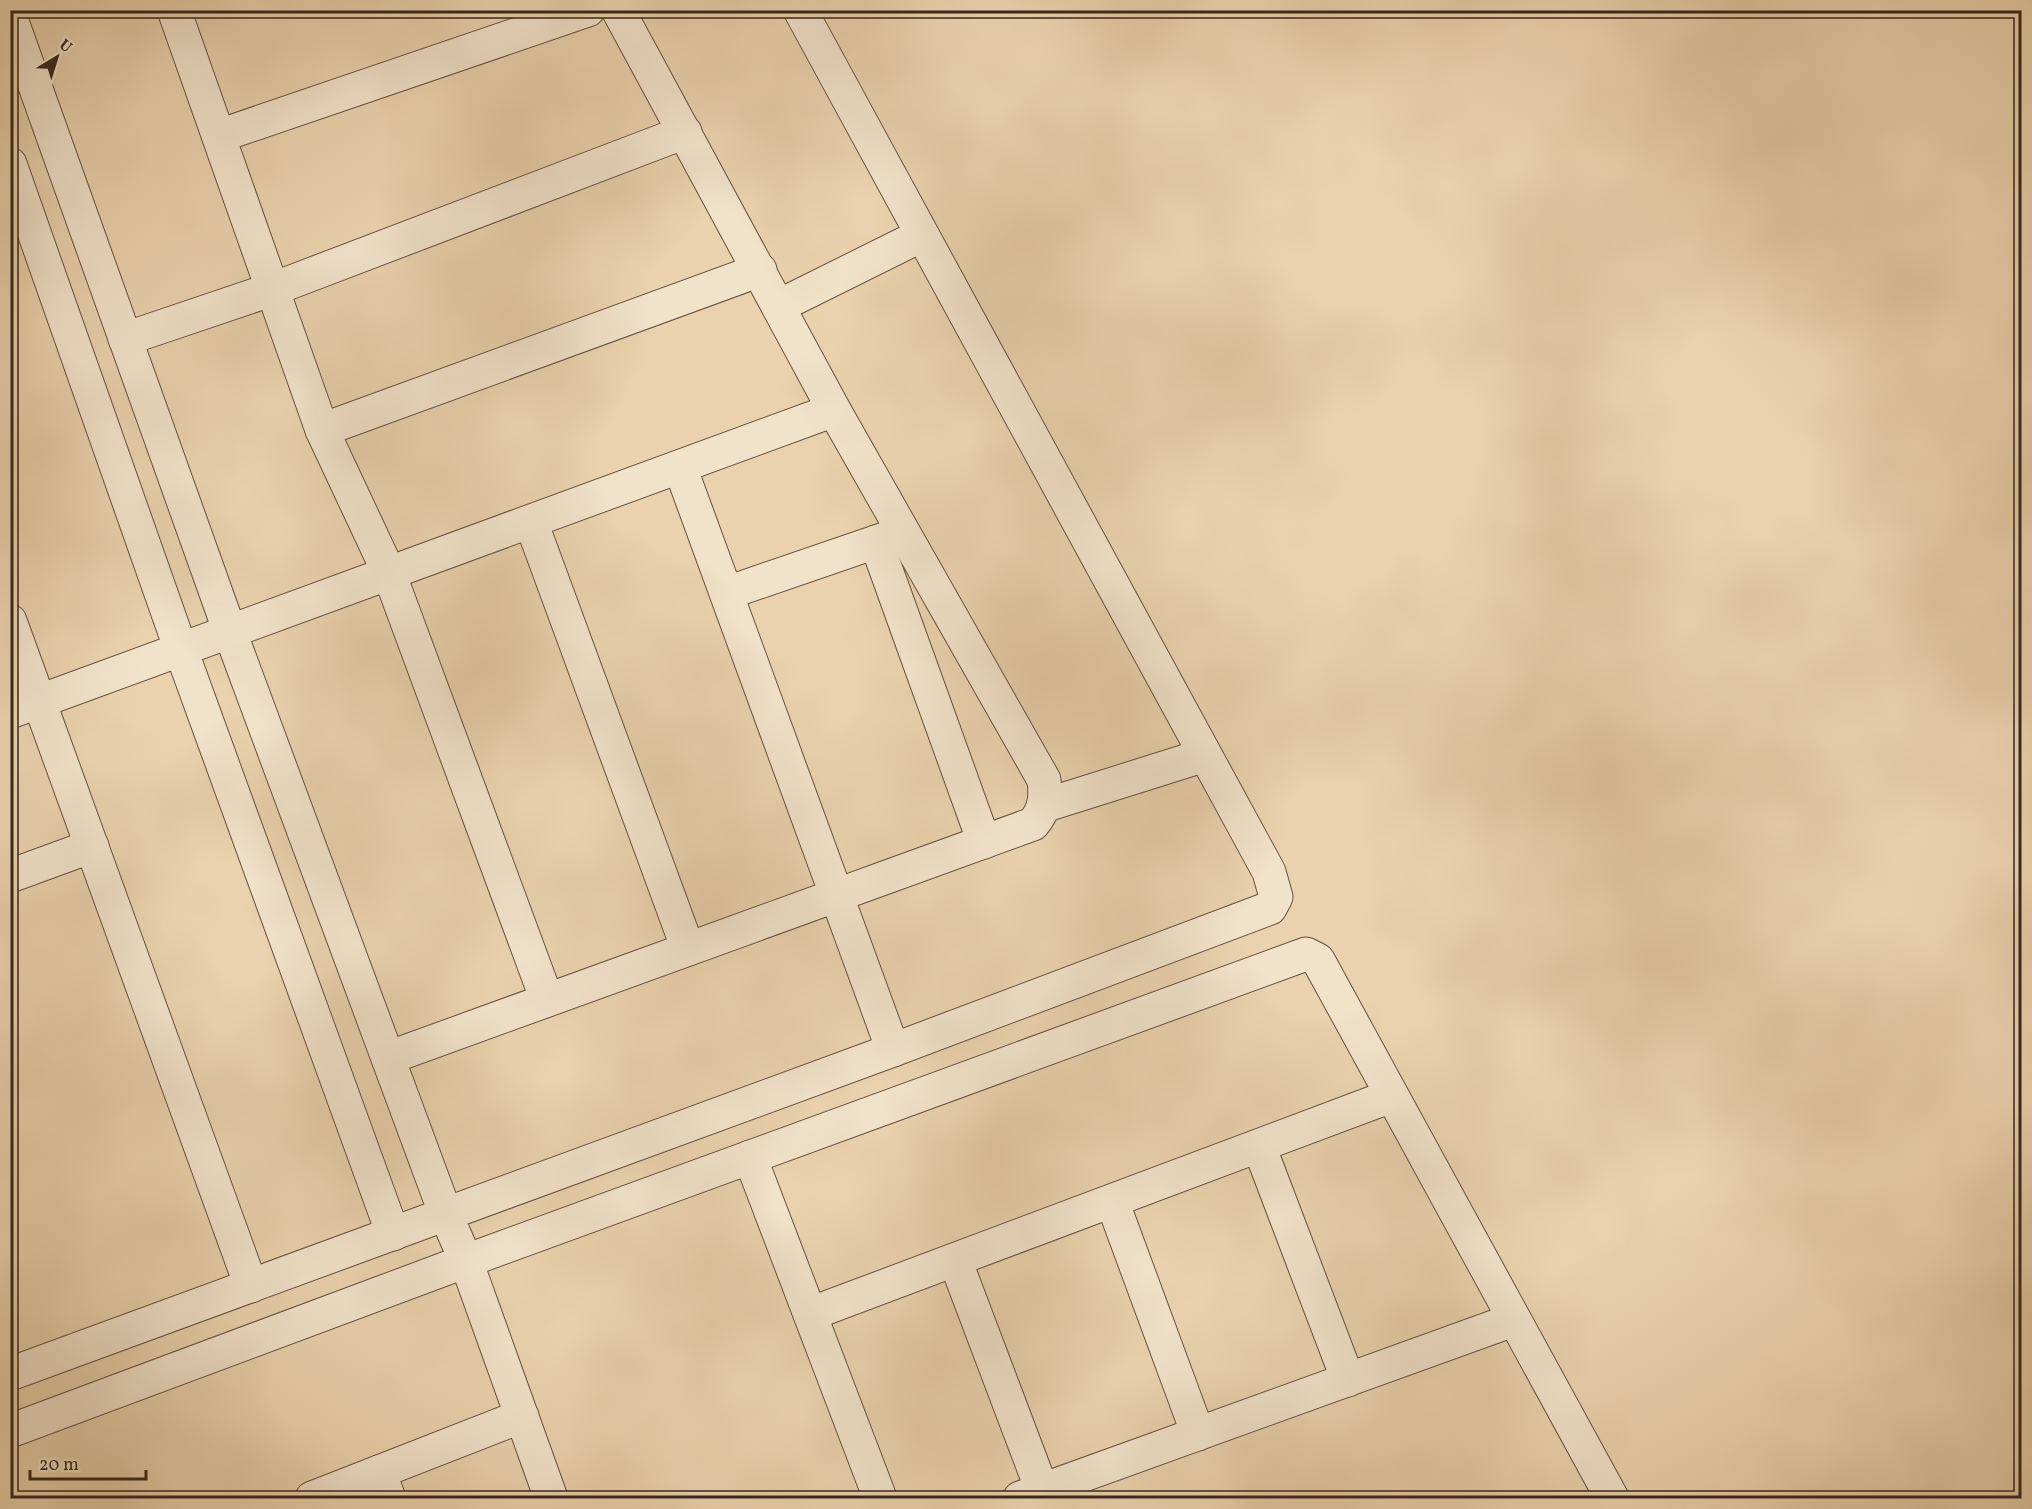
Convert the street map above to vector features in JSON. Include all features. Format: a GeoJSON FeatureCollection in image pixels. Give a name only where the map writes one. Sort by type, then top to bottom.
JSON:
{"type":"FeatureCollection","features":[{"type":"Feature","properties":{"kind":"street"},"geometry":{"type":"LineString","coordinates":[[174,10],[322,429],[389,573],[547,1000]]}},
{"type":"Feature","properties":{"kind":"street"},"geometry":{"type":"LineString","coordinates":[[219,136],[588,10]]}},
{"type":"Feature","properties":{"kind":"street"},"geometry":{"type":"LineString","coordinates":[[618,10],[834,410],[890,537],[984,842]]}},
{"type":"Feature","properties":{"kind":"street"},"geometry":{"type":"LineString","coordinates":[[10,1374],[1270,909],[1276,897],[1269,872],[800,10]]}},
{"type":"Feature","properties":{"kind":"street"},"geometry":{"type":"LineString","coordinates":[[10,16],[230,632],[446,1215],[466,1261],[551,1498]]}},
{"type":"Feature","properties":{"kind":"street"},"geometry":{"type":"LineString","coordinates":[[125,339],[273,289],[685,132]]}},
{"type":"Feature","properties":{"kind":"street"},"geometry":{"type":"LineString","coordinates":[[10,164],[181,650],[393,1234]]}},
{"type":"Feature","properties":{"kind":"street"},"geometry":{"type":"LineString","coordinates":[[778,306],[921,235]]}},
{"type":"Feature","properties":{"kind":"street"},"geometry":{"type":"LineString","coordinates":[[322,429],[760,270]]}},
{"type":"Feature","properties":{"kind":"street"},"geometry":{"type":"LineString","coordinates":[[25,707],[834,410]]}},
{"type":"Feature","properties":{"kind":"street"},"geometry":{"type":"LineString","coordinates":[[680,467],[728,593],[893,1050]]}},
{"type":"Feature","properties":{"kind":"street"},"geometry":{"type":"LineString","coordinates":[[531,522],[688,949]]}},
{"type":"Feature","properties":{"kind":"street"},"geometry":{"type":"LineString","coordinates":[[728,593],[890,537]]}},
{"type":"Feature","properties":{"kind":"street"},"geometry":{"type":"LineString","coordinates":[[388,1058],[1033,824],[1042,812],[1044,780],[890,537]]}},
{"type":"Feature","properties":{"kind":"street"},"geometry":{"type":"LineString","coordinates":[[10,621],[25,707],[92,846],[250,1286]]}},
{"type":"Feature","properties":{"kind":"street"},"geometry":{"type":"LineString","coordinates":[[1043,806],[1205,755]]}},
{"type":"Feature","properties":{"kind":"street"},"geometry":{"type":"LineString","coordinates":[[10,876],[92,846]]}},
{"type":"Feature","properties":{"kind":"street"},"geometry":{"type":"LineString","coordinates":[[10,1431],[466,1261],[1306,954],[1318,960],[1612,1498]]}},
{"type":"Feature","properties":{"kind":"street"},"geometry":{"type":"LineString","coordinates":[[810,1314],[1391,1096]]}},
{"type":"Feature","properties":{"kind":"street"},"geometry":{"type":"LineString","coordinates":[[1259,1146],[1348,1380]]}},
{"type":"Feature","properties":{"kind":"street"},"geometry":{"type":"LineString","coordinates":[[750,1157],[880,1498]]}},
{"type":"Feature","properties":{"kind":"street"},"geometry":{"type":"LineString","coordinates":[[1112,1201],[1198,1434]]}},
{"type":"Feature","properties":{"kind":"street"},"geometry":{"type":"LineString","coordinates":[[955,1260],[1036,1496],[1198,1434],[1514,1320]]}},
{"type":"Feature","properties":{"kind":"street"},"geometry":{"type":"LineString","coordinates":[[312,1498],[384,1485],[522,1416]]}}]}
